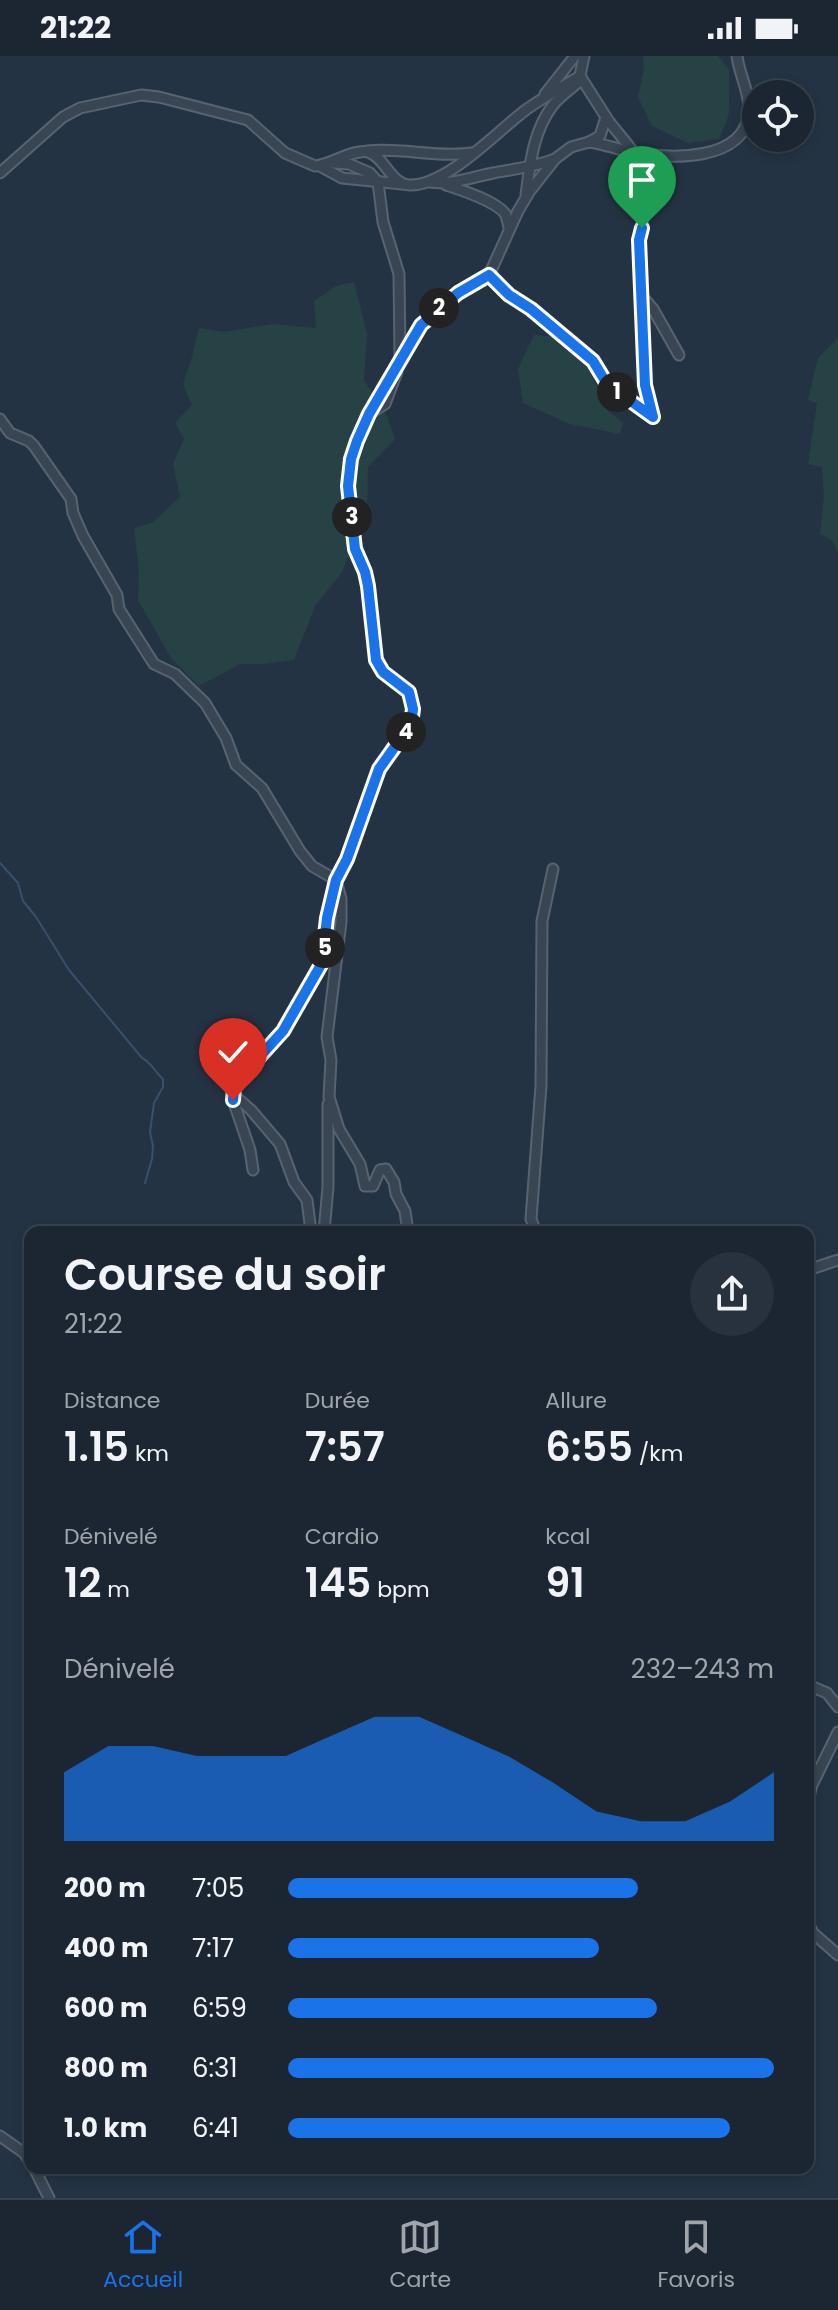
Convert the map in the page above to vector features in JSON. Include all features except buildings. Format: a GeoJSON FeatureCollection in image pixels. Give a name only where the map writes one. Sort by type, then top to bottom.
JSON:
{"type":"FeatureCollection","features":[{"type":"Feature","properties":{"kind":"street"},"geometry":{"type":"LineString","coordinates":[[537,103],[575,56]]}},
{"type":"Feature","properties":{"kind":"street"},"geometry":{"type":"LineString","coordinates":[[489,275],[509,295],[531,309],[593,361],[607,384],[653,417],[645,385],[639,240],[643,222],[641,172],[633,152],[605,121],[581,78],[584,56]]}},
{"type":"Feature","properties":{"kind":"street"},"geometry":{"type":"LineString","coordinates":[[589,142],[659,155],[703,154],[724,148],[738,138],[747,125],[749,111],[737,56]]}},
{"type":"Feature","properties":{"kind":"street"},"geometry":{"type":"LineString","coordinates":[[430,182],[477,151],[537,103],[581,78]]}},
{"type":"Feature","properties":{"kind":"street"},"geometry":{"type":"LineString","coordinates":[[526,198],[534,141],[553,104],[581,78]]}},
{"type":"Feature","properties":{"kind":"street"},"geometry":{"type":"LineString","coordinates":[[0,173],[63,117],[80,108],[141,95],[248,120],[285,153],[315,166],[357,152],[384,149],[454,155],[477,151]]}},
{"type":"Feature","properties":{"kind":"street"},"geometry":{"type":"LineString","coordinates":[[253,1170],[250,1150],[237,1116],[234,1088],[283,1031],[322,963],[327,918],[336,880],[347,859],[379,769],[411,724],[413,709],[409,692],[383,672],[376,660],[368,586],[355,549],[348,486],[357,441],[369,414],[421,325],[458,293],[489,275],[526,198],[555,159],[571,147],[600,136],[605,121]]}},
{"type":"Feature","properties":{"kind":"street"},"geometry":{"type":"LineString","coordinates":[[367,151],[402,184]]}},
{"type":"Feature","properties":{"kind":"street"},"geometry":{"type":"LineString","coordinates":[[443,184],[530,168],[555,159]]}},
{"type":"Feature","properties":{"kind":"street"},"geometry":{"type":"LineString","coordinates":[[331,162],[349,164],[370,173],[378,182],[383,222],[399,274],[400,360]]}},
{"type":"Feature","properties":{"kind":"street"},"geometry":{"type":"LineString","coordinates":[[320,166],[342,178],[411,186],[430,182],[443,184],[470,193],[496,207],[506,215],[509,228]]}},
{"type":"Feature","properties":{"kind":"street"},"geometry":{"type":"LineString","coordinates":[[641,295],[653,309],[679,355]]}},
{"type":"Feature","properties":{"kind":"street"},"geometry":{"type":"LineString","coordinates":[[0,419],[10,433],[34,446],[71,499],[73,513],[83,536],[117,595],[119,609],[154,664],[175,674],[205,703],[226,738],[236,765],[262,788],[312,866],[336,880],[341,899],[341,922],[327,1037],[331,1060],[325,1226]]}},
{"type":"Feature","properties":{"kind":"street"},"geometry":{"type":"LineString","coordinates":[[534,1226],[531,1219],[541,1086],[542,921],[553,869]]}},
{"type":"Feature","properties":{"kind":"street"},"geometry":{"type":"LineString","coordinates":[[234,1095],[280,1144],[294,1182],[307,1200],[310,1226]]}},
{"type":"Feature","properties":{"kind":"street"},"geometry":{"type":"LineString","coordinates":[[329,1097],[339,1129],[360,1164],[365,1186],[373,1186],[380,1170],[386,1169],[405,1211],[407,1226]]}},
{"type":"Feature","properties":{"kind":"street"},"geometry":{"type":"LineString","coordinates":[[814,1268],[838,1260]]}},
{"type":"Feature","properties":{"kind":"street"},"geometry":{"type":"LineString","coordinates":[[814,1688],[827,1693],[838,1707]]}},
{"type":"Feature","properties":{"kind":"street"},"geometry":{"type":"LineString","coordinates":[[814,1781],[838,1732]]}},
{"type":"Feature","properties":{"kind":"street"},"geometry":{"type":"LineString","coordinates":[[814,1934],[838,1955]]}},
{"type":"Feature","properties":{"kind":"street"},"geometry":{"type":"LineString","coordinates":[[0,2136],[24,2153]]}},
{"type":"Feature","properties":{"kind":"street"},"geometry":{"type":"LineString","coordinates":[[37,2174],[49,2198]]}},
{"type":"Feature","properties":{"kind":"green space"},"geometry":{"type":"Polygon","coordinates":[[[643,56],[718,56],[729,70],[729,114],[719,139],[688,143],[652,126],[638,97],[644,69],[643,56]]]}},
{"type":"Feature","properties":{"kind":"green space"},"geometry":{"type":"Polygon","coordinates":[[[354,282],[367,334],[364,380],[387,416],[395,439],[368,467],[367,514],[342,572],[315,606],[294,660],[240,664],[199,686],[171,658],[138,600],[139,572],[134,528],[152,523],[180,497],[173,464],[184,439],[175,423],[192,405],[183,384],[199,328],[225,332],[273,324],[316,328],[314,301],[336,286],[354,282]]]}},
{"type":"Feature","properties":{"kind":"green space"},"geometry":{"type":"Polygon","coordinates":[[[534,335],[551,336],[588,366],[607,410],[623,423],[620,434],[570,424],[523,403],[518,369],[534,335]]]}},
{"type":"Feature","properties":{"kind":"green space"},"geometry":{"type":"Polygon","coordinates":[[[838,338],[838,553],[833,541],[820,534],[824,496],[822,467],[808,464],[817,403],[808,400],[818,358],[838,338]]]}},
{"type":"Feature","properties":{"kind":"waterway"},"geometry":{"type":"LineString","coordinates":[[0,863],[18,883],[23,901],[69,970],[163,1079],[163,1087],[154,1103],[150,1132],[152,1159],[145,1183]]}},
{"type":"Feature","properties":{"kind":"route"},"geometry":{"type":"LineString","coordinates":[[233,1100],[234,1088],[283,1031],[322,963],[327,918],[336,880],[347,859],[379,769],[411,724],[413,709],[409,692],[383,672],[376,660],[368,586],[355,549],[348,486],[351,459],[365,422],[421,325],[458,293],[489,275],[509,295],[531,309],[593,361],[607,384],[653,417],[645,385],[639,240],[642,228]]}}]}
